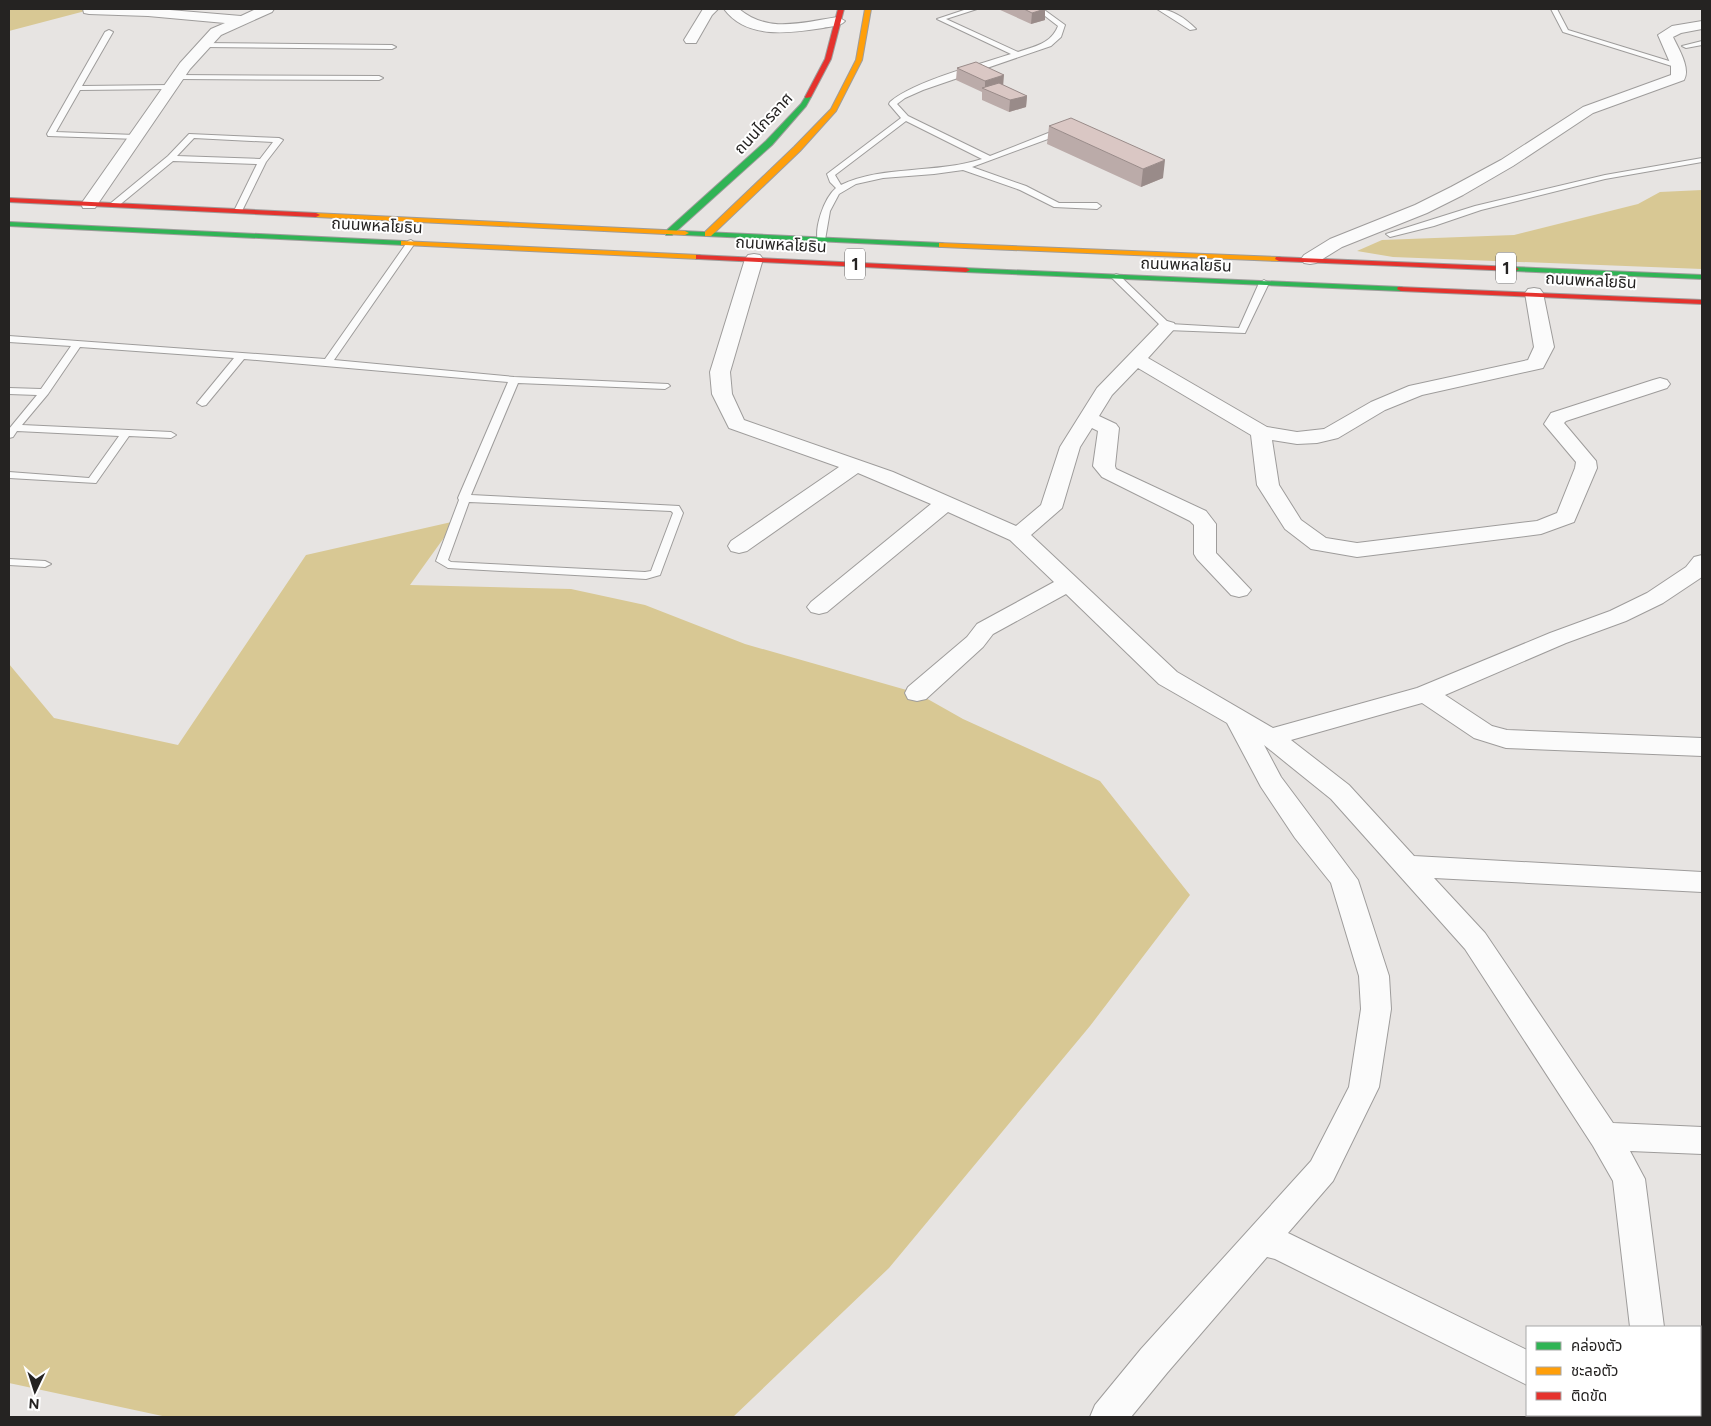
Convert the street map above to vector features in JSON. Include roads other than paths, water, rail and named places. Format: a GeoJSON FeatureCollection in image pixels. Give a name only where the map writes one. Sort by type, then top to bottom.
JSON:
{"type":"FeatureCollection","features":[{"type":"Feature","properties":{"kind":"main road"},"geometry":{"type":"LineString","coordinates":[[708,234],[797,149],[834,110],[859,60],[868,9]]}},
{"type":"Feature","properties":{"kind":"main road","name":"ถนนไกรลาศ"},"geometry":{"type":"LineString","coordinates":[[669,232],[769,143],[804,104],[828,59],[840,15]]}},
{"type":"Feature","properties":{"kind":"main road","name":"ถนนพหลโยธิน"},"geometry":{"type":"LineString","coordinates":[[9,200],[821,240],[1310,259],[1702,277]]}},
{"type":"Feature","properties":{"kind":"main road","name":"ถนนพหลโยธิน"},"geometry":{"type":"LineString","coordinates":[[9,224],[1116,277],[1702,302]]}},
{"type":"Feature","properties":{"kind":"street"},"geometry":{"type":"LineString","coordinates":[[89,204],[174,82],[204,45],[216,32],[267,9]]}},
{"type":"Feature","properties":{"kind":"street"},"geometry":{"type":"LineString","coordinates":[[692,40],[706,13],[711,9]]}},
{"type":"Feature","properties":{"kind":"street"},"geometry":{"type":"LineString","coordinates":[[731,9],[741,20],[768,29],[840,15]]}},
{"type":"Feature","properties":{"kind":"street"},"geometry":{"type":"LineString","coordinates":[[89,10],[148,12],[242,20]]}},
{"type":"Feature","properties":{"kind":"street"},"geometry":{"type":"LineString","coordinates":[[1687,14],[1702,25]]}},
{"type":"Feature","properties":{"kind":"street"},"geometry":{"type":"LineString","coordinates":[[1310,259],[1336,243],[1421,209],[1457,191],[1507,163],[1588,110],[1679,78],[1678,65],[1665,35],[1677,28],[1702,25]]}},
{"type":"Feature","properties":{"kind":"street"},"geometry":{"type":"LineString","coordinates":[[754,259],[720,372],[722,394],[736,424],[886,476],[1018,535],[1168,678],[1237,720],[1270,737],[1340,792],[1475,940],[1604,1136],[1629,1179],[1647,1326]]}},
{"type":"Feature","properties":{"kind":"street"},"geometry":{"type":"LineString","coordinates":[[1138,360],[1262,432],[1297,438],[1317,437],[1331,434],[1378,406],[1416,390],[1536,364],[1544,347],[1534,294]]}},
{"type":"Feature","properties":{"kind":"street"},"geometry":{"type":"LineString","coordinates":[[1018,535],[1051,508],[1070,447],[1104,392],[1138,360],[1167,327]]}},
{"type":"Feature","properties":{"kind":"street"},"geometry":{"type":"LineString","coordinates":[[1262,432],[1268,485],[1293,524],[1319,544],[1357,550],[1541,527],[1566,517],[1586,468],[1586,461],[1554,424],[1558,418],[1660,384]]}},
{"type":"Feature","properties":{"kind":"street"},"geometry":{"type":"LineString","coordinates":[[1088,418],[1109,428],[1104,466],[1110,473],[1198,516],[1205,524],[1205,554],[1240,590]]}},
{"type":"Feature","properties":{"kind":"street"},"geometry":{"type":"LineString","coordinates":[[739,546],[856,465]]}},
{"type":"Feature","properties":{"kind":"street"},"geometry":{"type":"LineString","coordinates":[[819,607],[946,503]]}},
{"type":"Feature","properties":{"kind":"street"},"geometry":{"type":"LineString","coordinates":[[1270,737],[1426,694],[1558,638],[1625,613],[1655,598],[1694,572],[1702,562]]}},
{"type":"Feature","properties":{"kind":"street"},"geometry":{"type":"LineString","coordinates":[[917,693],[975,642],[985,629],[1068,583]]}},
{"type":"Feature","properties":{"kind":"street"},"geometry":{"type":"LineString","coordinates":[[1426,694],[1482,732],[1506,739],[1702,747]]}},
{"type":"Feature","properties":{"kind":"street"},"geometry":{"type":"LineString","coordinates":[[1108,1417],[1154,1361],[1322,1171],[1364,1087],[1376,1009],[1374,976],[1344,880],[1305,831],[1270,781],[1237,720]]}},
{"type":"Feature","properties":{"kind":"street"},"geometry":{"type":"LineString","coordinates":[[1408,866],[1702,882]]}},
{"type":"Feature","properties":{"kind":"street"},"geometry":{"type":"LineString","coordinates":[[1604,1136],[1702,1140]]}},
{"type":"Feature","properties":{"kind":"street"},"geometry":{"type":"LineString","coordinates":[[1260,1240],[1281,1244],[1526,1367]]}},
{"type":"Feature","properties":{"kind":"lane"},"geometry":{"type":"LineString","coordinates":[[974,9],[940,19],[1018,55]]}},
{"type":"Feature","properties":{"kind":"lane"},"geometry":{"type":"LineString","coordinates":[[987,158],[905,118],[893,104],[902,96],[920,88],[1048,44],[1058,35],[1062,25],[1039,9]]}},
{"type":"Feature","properties":{"kind":"lane"},"geometry":{"type":"LineString","coordinates":[[1160,9],[1172,14],[1192,30]]}},
{"type":"Feature","properties":{"kind":"lane"},"geometry":{"type":"LineString","coordinates":[[1554,9],[1565,31],[1678,65]]}},
{"type":"Feature","properties":{"kind":"lane"},"geometry":{"type":"LineString","coordinates":[[109,32],[51,134],[135,138]]}},
{"type":"Feature","properties":{"kind":"lane"},"geometry":{"type":"LineString","coordinates":[[1686,46],[1702,43]]}},
{"type":"Feature","properties":{"kind":"lane"},"geometry":{"type":"LineString","coordinates":[[204,45],[392,47]]}},
{"type":"Feature","properties":{"kind":"lane"},"geometry":{"type":"LineString","coordinates":[[78,88],[174,82],[379,78]]}},
{"type":"Feature","properties":{"kind":"lane"},"geometry":{"type":"LineString","coordinates":[[840,188],[834,182],[831,174],[905,118]]}},
{"type":"Feature","properties":{"kind":"lane"},"geometry":{"type":"LineString","coordinates":[[821,240],[828,205],[840,188],[870,177],[929,173],[963,167],[1069,128]]}},
{"type":"Feature","properties":{"kind":"lane"},"geometry":{"type":"LineString","coordinates":[[114,205],[171,158],[192,136],[280,140],[262,162],[238,211]]}},
{"type":"Feature","properties":{"kind":"lane"},"geometry":{"type":"LineString","coordinates":[[171,158],[262,162]]}},
{"type":"Feature","properties":{"kind":"lane"},"geometry":{"type":"LineString","coordinates":[[1390,234],[1448,219],[1478,208],[1605,177],[1702,160]]}},
{"type":"Feature","properties":{"kind":"lane"},"geometry":{"type":"LineString","coordinates":[[963,167],[1023,188],[1057,205],[1097,206]]}},
{"type":"Feature","properties":{"kind":"lane"},"geometry":{"type":"LineString","coordinates":[[328,362],[411,243]]}},
{"type":"Feature","properties":{"kind":"lane"},"geometry":{"type":"LineString","coordinates":[[1116,277],[1167,327],[1242,331],[1264,283]]}},
{"type":"Feature","properties":{"kind":"lane"},"geometry":{"type":"LineString","coordinates":[[9,339],[328,362],[514,380],[665,386]]}},
{"type":"Feature","properties":{"kind":"lane"},"geometry":{"type":"LineString","coordinates":[[12,431],[44,392],[78,343]]}},
{"type":"Feature","properties":{"kind":"lane"},"geometry":{"type":"LineString","coordinates":[[202,403],[240,357]]}},
{"type":"Feature","properties":{"kind":"lane"},"geometry":{"type":"LineString","coordinates":[[463,498],[675,508],[678,513],[656,573],[646,576],[448,565],[442,561],[463,498],[480,454],[514,380]]}},
{"type":"Feature","properties":{"kind":"lane"},"geometry":{"type":"LineString","coordinates":[[9,391],[44,392]]}},
{"type":"Feature","properties":{"kind":"lane"},"geometry":{"type":"LineString","coordinates":[[12,431],[171,435]]}},
{"type":"Feature","properties":{"kind":"lane"},"geometry":{"type":"LineString","coordinates":[[9,475],[92,481],[126,433]]}},
{"type":"Feature","properties":{"kind":"lane"},"geometry":{"type":"LineString","coordinates":[[9,562],[45,564]]}}]}
